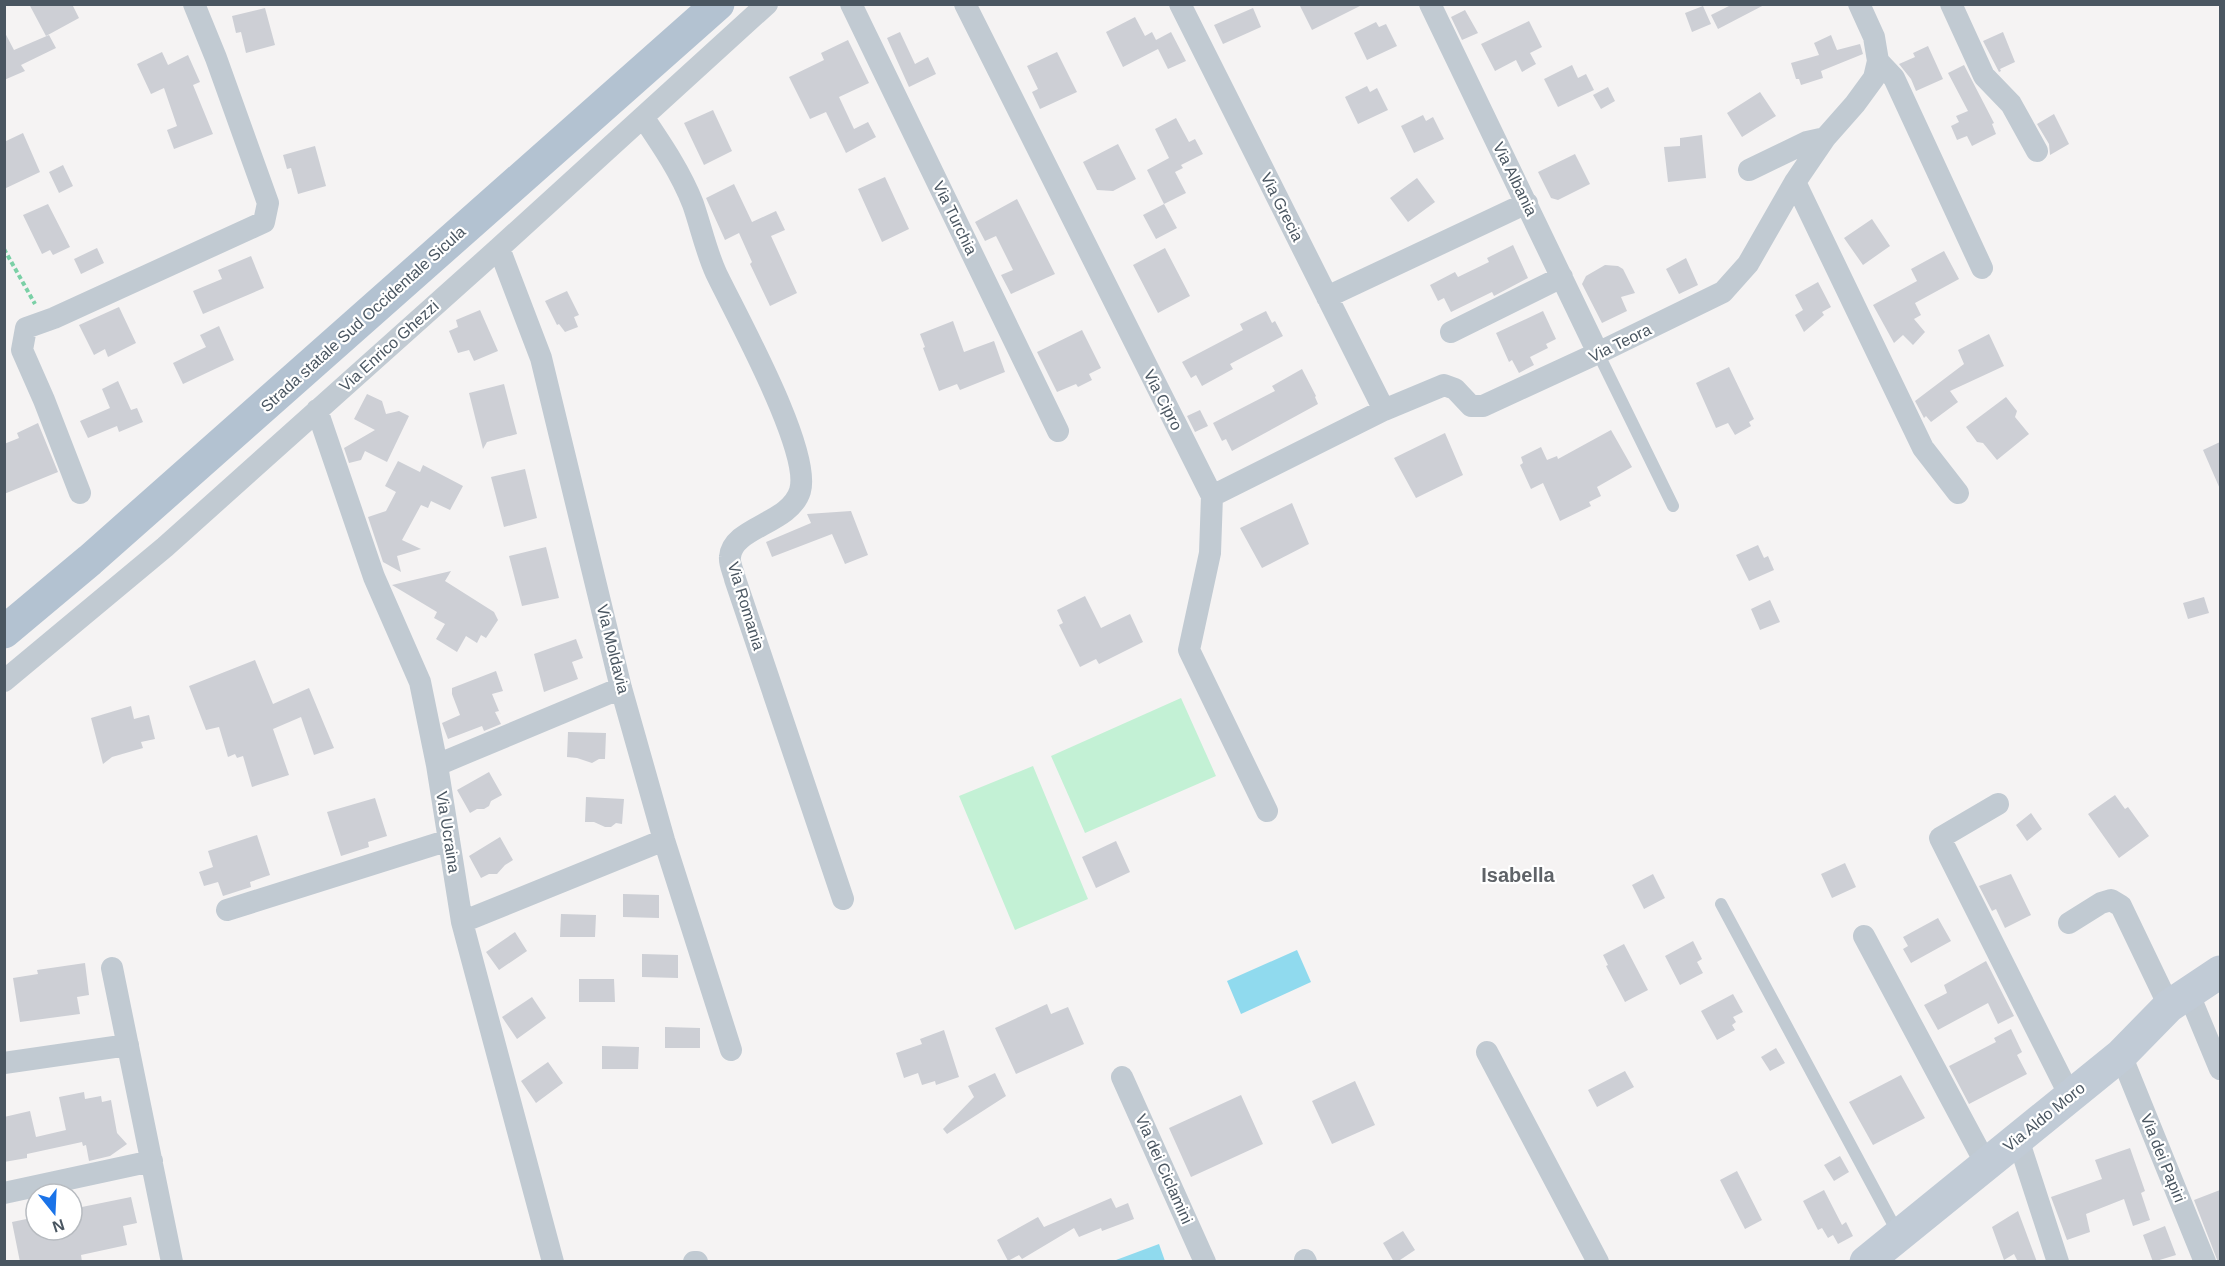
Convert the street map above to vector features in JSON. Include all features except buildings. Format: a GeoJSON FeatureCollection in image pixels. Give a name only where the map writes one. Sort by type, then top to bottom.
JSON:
{"type":"FeatureCollection","features":[{"type":"Feature","properties":{"kind":"main road","name":"Strada statale Sud Occidentale Sicula"},"geometry":{"type":"LineString","coordinates":[[4,632],[90,560],[718,4]]}},
{"type":"Feature","properties":{"kind":"street"},"geometry":{"type":"LineString","coordinates":[[80,493],[22,350],[26,328],[264,222],[268,203],[194,4]]}},
{"type":"Feature","properties":{"kind":"street","name":"Via Enrico Ghezzi"},"geometry":{"type":"LineString","coordinates":[[4,681],[165,547],[767,4]]}},
{"type":"Feature","properties":{"kind":"street","name":"Via Turchia"},"geometry":{"type":"LineString","coordinates":[[851,4],[1058,431]]}},
{"type":"Feature","properties":{"kind":"street","name":"Via Cipro"},"geometry":{"type":"LineString","coordinates":[[965,4],[1212,496],[1210,553],[1189,650],[1267,811]]}},
{"type":"Feature","properties":{"kind":"street","name":"Via Grecia"},"geometry":{"type":"LineString","coordinates":[[1180,4],[1384,410]]}},
{"type":"Feature","properties":{"kind":"street","name":"Via Albania"},"geometry":{"type":"LineString","coordinates":[[1430,4],[1598,353]]}},
{"type":"Feature","properties":{"kind":"street"},"geometry":{"type":"LineString","coordinates":[[1858,4],[1874,37],[1878,61],[1894,78],[1982,267]]}},
{"type":"Feature","properties":{"kind":"street"},"geometry":{"type":"LineString","coordinates":[[1951,4],[1984,76],[2011,104],[2037,151]]}},
{"type":"Feature","properties":{"kind":"street","name":"Via Teora"},"geometry":{"type":"LineString","coordinates":[[1212,496],[1384,410],[1444,385],[1455,389],[1471,406],[1483,406],[1723,292],[1748,264],[1795,182],[1825,138],[1874,78],[1878,61]]}},
{"type":"Feature","properties":{"kind":"street","name":"Via Romania"},"geometry":{"type":"LineString","coordinates":[[643,117],[673,162],[692,202],[714,270],[784,413],[800,458],[802,478],[800,492],[791,506],[775,520],[746,534],[735,543],[730,557],[735,579],[843,899]]}},
{"type":"Feature","properties":{"kind":"street"},"geometry":{"type":"LineString","coordinates":[[1749,170],[1807,142],[1825,138]]}},
{"type":"Feature","properties":{"kind":"street"},"geometry":{"type":"LineString","coordinates":[[1795,182],[1923,448],[1958,493]]}},
{"type":"Feature","properties":{"kind":"street"},"geometry":{"type":"LineString","coordinates":[[1327,297],[1527,203]]}},
{"type":"Feature","properties":{"kind":"street","name":"Via Moldavia"},"geometry":{"type":"LineString","coordinates":[[499,248],[541,358],[621,688],[664,840],[731,1050]]}},
{"type":"Feature","properties":{"kind":"street"},"geometry":{"type":"LineString","coordinates":[[1451,332],[1562,277]]}},
{"type":"Feature","properties":{"kind":"street","name":"Via Ucraina"},"geometry":{"type":"LineString","coordinates":[[317,410],[374,578],[420,682],[437,765],[462,922],[553,1262]]}},
{"type":"Feature","properties":{"kind":"street"},"geometry":{"type":"LineString","coordinates":[[437,765],[621,688]]}},
{"type":"Feature","properties":{"kind":"street"},"geometry":{"type":"LineString","coordinates":[[1998,804],[1940,838],[2070,1096]]}},
{"type":"Feature","properties":{"kind":"street"},"geometry":{"type":"LineString","coordinates":[[227,910],[449,840]]}},
{"type":"Feature","properties":{"kind":"street"},"geometry":{"type":"LineString","coordinates":[[462,922],[664,840]]}},
{"type":"Feature","properties":{"kind":"street"},"geometry":{"type":"LineString","coordinates":[[2069,923],[2101,903],[2111,900],[2121,906],[2220,1069]]}},
{"type":"Feature","properties":{"kind":"street"},"geometry":{"type":"LineString","coordinates":[[1864,936],[1986,1164]]}},
{"type":"Feature","properties":{"kind":"street"},"geometry":{"type":"LineString","coordinates":[[112,968],[172,1261]]}},
{"type":"Feature","properties":{"kind":"street","name":"Via Aldo Moro"},"geometry":{"type":"LineString","coordinates":[[1866,1262],[2121,1055],[2178,999],[2220,972]]}},
{"type":"Feature","properties":{"kind":"street"},"geometry":{"type":"LineString","coordinates":[[4,1063],[128,1045]]}},
{"type":"Feature","properties":{"kind":"street"},"geometry":{"type":"LineString","coordinates":[[1487,1053],[1598,1262]]}},
{"type":"Feature","properties":{"kind":"street","name":"Via dei Papiri"},"geometry":{"type":"LineString","coordinates":[[2121,1055],[2205,1262]]}},
{"type":"Feature","properties":{"kind":"street","name":"Via dei Ciclamini"},"geometry":{"type":"LineString","coordinates":[[1122,1077],[1205,1262]]}},
{"type":"Feature","properties":{"kind":"street"},"geometry":{"type":"LineString","coordinates":[[2018,1139],[2058,1262]]}},
{"type":"Feature","properties":{"kind":"street"},"geometry":{"type":"LineString","coordinates":[[4,1193],[152,1161]]}},
{"type":"Feature","properties":{"kind":"lane"},"geometry":{"type":"LineString","coordinates":[[1598,353],[1673,506]]}},
{"type":"Feature","properties":{"kind":"lane"},"geometry":{"type":"LineString","coordinates":[[1721,904],[1899,1236]]}},
{"type":"Feature","properties":{"kind":"path"},"geometry":{"type":"LineString","coordinates":[[4,249],[44,321]]}},
{"type":"Feature","properties":{"kind":"green space"},"geometry":{"type":"Polygon","coordinates":[[[1181,698],[1216,776],[1085,833],[1051,756],[1181,698]]]}},
{"type":"Feature","properties":{"kind":"green space"},"geometry":{"type":"Polygon","coordinates":[[[1033,766],[1088,899],[1015,930],[959,796],[1033,766]]]}},
{"type":"Feature","properties":{"kind":"water"},"geometry":{"type":"Polygon","coordinates":[[[1297,950],[1311,982],[1241,1014],[1227,981],[1297,950]]]}},
{"type":"Feature","properties":{"kind":"water"},"geometry":{"type":"Polygon","coordinates":[[[1159,1244],[1165,1261],[1116,1261],[1116,1260],[1159,1244]]]}},
{"type":"Feature","properties":{"kind":"district","name":"Isabella"},"geometry":{"type":"Point","coordinates":[1518,875]}}]}
